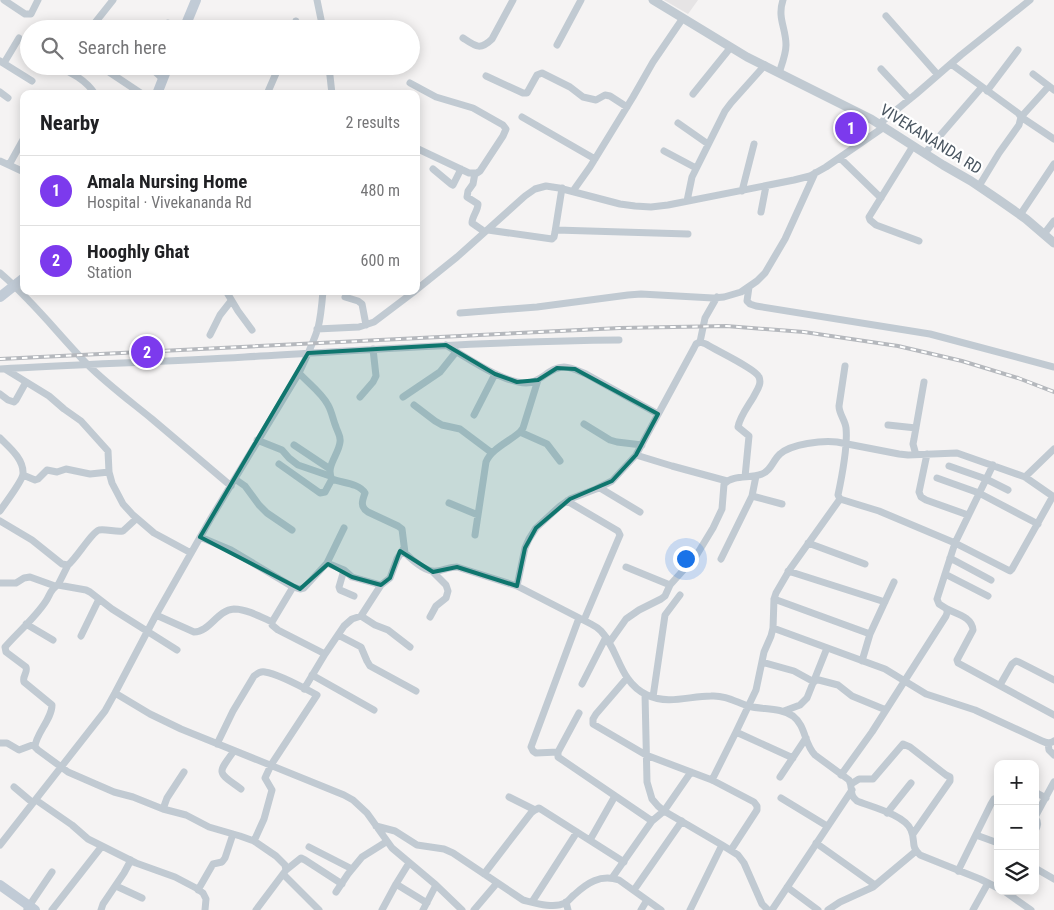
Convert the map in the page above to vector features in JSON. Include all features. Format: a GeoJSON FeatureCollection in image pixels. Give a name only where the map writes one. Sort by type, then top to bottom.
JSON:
{"type":"FeatureCollection","features":[{"type":"Feature","properties":{"kind":"main road"},"geometry":{"type":"LineString","coordinates":[[188,20],[195,1]]}},
{"type":"Feature","properties":{"kind":"main road"},"geometry":{"type":"LineString","coordinates":[[159,90],[165,75]]}},
{"type":"Feature","properties":{"kind":"main road"},"geometry":{"type":"LineString","coordinates":[[0,297],[20,282]]}},
{"type":"Feature","properties":{"kind":"main road"},"geometry":{"type":"LineString","coordinates":[[0,885],[30,909]]}},
{"type":"Feature","properties":{"kind":"street"},"geometry":{"type":"LineString","coordinates":[[4,0],[25,14],[31,14],[38,0]]}},
{"type":"Feature","properties":{"kind":"street"},"geometry":{"type":"LineString","coordinates":[[97,20],[113,0]]}},
{"type":"Feature","properties":{"kind":"street"},"geometry":{"type":"LineString","coordinates":[[317,0],[321,20]]}},
{"type":"Feature","properties":{"kind":"street"},"geometry":{"type":"LineString","coordinates":[[463,38],[475,46],[482,46],[489,42],[513,0]]}},
{"type":"Feature","properties":{"kind":"street"},"geometry":{"type":"LineString","coordinates":[[557,45],[581,0]]}},
{"type":"Feature","properties":{"kind":"street","name":"VIVEKANANDA RD"},"geometry":{"type":"LineString","coordinates":[[653,0],[747,57],[881,125],[979,186],[1020,215],[1054,243]]}},
{"type":"Feature","properties":{"kind":"street"},"geometry":{"type":"LineString","coordinates":[[779,73],[786,43],[780,18],[783,0]]}},
{"type":"Feature","properties":{"kind":"street"},"geometry":{"type":"LineString","coordinates":[[420,287],[457,258],[535,189],[546,186],[562,188],[620,204],[652,207],[742,191],[810,176],[840,158],[1030,0]]}},
{"type":"Feature","properties":{"kind":"street"},"geometry":{"type":"LineString","coordinates":[[886,16],[938,75]]}},
{"type":"Feature","properties":{"kind":"street"},"geometry":{"type":"LineString","coordinates":[[573,191],[627,107],[652,62],[683,18]]}},
{"type":"Feature","properties":{"kind":"street"},"geometry":{"type":"LineString","coordinates":[[19,38],[2,62],[20,73]]}},
{"type":"Feature","properties":{"kind":"street"},"geometry":{"type":"LineString","coordinates":[[693,94],[731,47]]}},
{"type":"Feature","properties":{"kind":"street"},"geometry":{"type":"LineString","coordinates":[[925,154],[1018,50]]}},
{"type":"Feature","properties":{"kind":"street"},"geometry":{"type":"LineString","coordinates":[[951,64],[1021,117],[1054,139]]}},
{"type":"Feature","properties":{"kind":"street"},"geometry":{"type":"LineString","coordinates":[[687,201],[692,176],[725,111],[764,66]]}},
{"type":"Feature","properties":{"kind":"street"},"geometry":{"type":"LineString","coordinates":[[881,69],[909,99]]}},
{"type":"Feature","properties":{"kind":"street"},"geometry":{"type":"LineString","coordinates":[[486,76],[523,93],[527,93],[537,75],[542,73],[570,87],[583,97],[596,100],[605,95],[610,96],[627,107]]}},
{"type":"Feature","properties":{"kind":"street"},"geometry":{"type":"LineString","coordinates":[[979,186],[1019,125],[1021,117],[1051,88],[1033,74]]}},
{"type":"Feature","properties":{"kind":"street"},"geometry":{"type":"LineString","coordinates":[[23,75],[32,81]]}},
{"type":"Feature","properties":{"kind":"street"},"geometry":{"type":"LineString","coordinates":[[78,75],[92,90]]}},
{"type":"Feature","properties":{"kind":"street"},"geometry":{"type":"LineString","coordinates":[[114,75],[136,90]]}},
{"type":"Feature","properties":{"kind":"street"},"geometry":{"type":"LineString","coordinates":[[159,75],[163,79]]}},
{"type":"Feature","properties":{"kind":"street"},"geometry":{"type":"LineString","coordinates":[[270,90],[275,75]]}},
{"type":"Feature","properties":{"kind":"street"},"geometry":{"type":"LineString","coordinates":[[331,75],[332,90]]}},
{"type":"Feature","properties":{"kind":"street"},"geometry":{"type":"LineString","coordinates":[[410,84],[436,97],[474,108],[506,128],[503,136],[480,170],[474,173],[469,173],[420,150]]}},
{"type":"Feature","properties":{"kind":"street"},"geometry":{"type":"LineString","coordinates":[[0,92],[8,98]]}},
{"type":"Feature","properties":{"kind":"street"},"geometry":{"type":"LineString","coordinates":[[522,116],[595,159]]}},
{"type":"Feature","properties":{"kind":"street"},"geometry":{"type":"LineString","coordinates":[[678,123],[708,144]]}},
{"type":"Feature","properties":{"kind":"street"},"geometry":{"type":"LineString","coordinates":[[742,191],[754,144]]}},
{"type":"Feature","properties":{"kind":"street"},"geometry":{"type":"LineString","coordinates":[[9,165],[20,145]]}},
{"type":"Feature","properties":{"kind":"street"},"geometry":{"type":"LineString","coordinates":[[913,146],[869,217],[876,225],[918,241]]}},
{"type":"Feature","properties":{"kind":"street"},"geometry":{"type":"LineString","coordinates":[[664,152],[696,168]]}},
{"type":"Feature","properties":{"kind":"street"},"geometry":{"type":"LineString","coordinates":[[840,158],[881,198]]}},
{"type":"Feature","properties":{"kind":"street"},"geometry":{"type":"LineString","coordinates":[[0,161],[20,170]]}},
{"type":"Feature","properties":{"kind":"street"},"geometry":{"type":"LineString","coordinates":[[1020,215],[1054,164]]}},
{"type":"Feature","properties":{"kind":"street"},"geometry":{"type":"LineString","coordinates":[[433,169],[453,185],[461,169]]}},
{"type":"Feature","properties":{"kind":"street"},"geometry":{"type":"LineString","coordinates":[[474,173],[474,181],[467,197],[478,204],[472,222],[486,231],[552,239],[556,230],[562,188]]}},
{"type":"Feature","properties":{"kind":"street"},"geometry":{"type":"LineString","coordinates":[[460,313],[537,307],[641,294],[731,296],[749,287],[765,273],[785,239],[816,173]]}},
{"type":"Feature","properties":{"kind":"street"},"geometry":{"type":"LineString","coordinates":[[761,212],[766,186]]}},
{"type":"Feature","properties":{"kind":"street"},"geometry":{"type":"LineString","coordinates":[[1044,234],[1054,221]]}},
{"type":"Feature","properties":{"kind":"street"},"geometry":{"type":"LineString","coordinates":[[556,230],[688,234]]}},
{"type":"Feature","properties":{"kind":"street"},"geometry":{"type":"LineString","coordinates":[[0,273],[20,291]]}},
{"type":"Feature","properties":{"kind":"street"},"geometry":{"type":"LineString","coordinates":[[749,287],[747,301],[756,306],[930,334],[1054,367]]}},
{"type":"Feature","properties":{"kind":"street"},"geometry":{"type":"LineString","coordinates":[[23,295],[88,365],[122,395],[233,482],[245,486],[258,505],[292,530]]}},
{"type":"Feature","properties":{"kind":"street"},"geometry":{"type":"LineString","coordinates":[[228,295],[252,330]]}},
{"type":"Feature","properties":{"kind":"street"},"geometry":{"type":"LineString","coordinates":[[0,844],[98,721],[116,693],[156,615],[200,538],[299,373],[318,329],[322,295]]}},
{"type":"Feature","properties":{"kind":"street"},"geometry":{"type":"LineString","coordinates":[[318,329],[366,325],[381,318],[410,295]]}},
{"type":"Feature","properties":{"kind":"street"},"geometry":{"type":"LineString","coordinates":[[345,297],[362,304],[366,325]]}},
{"type":"Feature","properties":{"kind":"street"},"geometry":{"type":"LineString","coordinates":[[517,586],[525,548],[536,528],[551,513],[570,499],[600,488],[612,481],[636,455],[696,344],[700,342],[704,318],[717,297]]}},
{"type":"Feature","properties":{"kind":"street"},"geometry":{"type":"LineString","coordinates":[[210,335],[231,301]]}},
{"type":"Feature","properties":{"kind":"street"},"geometry":{"type":"LineString","coordinates":[[3,369],[551,340],[618,340]]}},
{"type":"Feature","properties":{"kind":"street"},"geometry":{"type":"LineString","coordinates":[[700,342],[753,371],[760,378],[758,389],[738,427],[749,436],[745,477]]}},
{"type":"Feature","properties":{"kind":"street"},"geometry":{"type":"LineString","coordinates":[[446,345],[495,374],[517,382],[525,383],[538,380],[557,368],[565,366],[586,374],[658,414]]}},
{"type":"Feature","properties":{"kind":"street"},"geometry":{"type":"LineString","coordinates":[[360,397],[376,376],[373,349]]}},
{"type":"Feature","properties":{"kind":"street"},"geometry":{"type":"LineString","coordinates":[[403,397],[440,372],[456,352]]}},
{"type":"Feature","properties":{"kind":"street"},"geometry":{"type":"LineString","coordinates":[[840,499],[838,495],[846,444],[846,426],[838,406],[845,366]]}},
{"type":"Feature","properties":{"kind":"street"},"geometry":{"type":"LineString","coordinates":[[3,369],[34,386],[78,418],[108,451],[109,472],[112,483],[123,504],[136,519],[154,532],[192,553]]}},
{"type":"Feature","properties":{"kind":"street"},"geometry":{"type":"LineString","coordinates":[[279,464],[320,493],[325,492],[340,445],[341,439],[328,404],[299,373]]}},
{"type":"Feature","properties":{"kind":"street"},"geometry":{"type":"LineString","coordinates":[[474,415],[495,374]]}},
{"type":"Feature","properties":{"kind":"street"},"geometry":{"type":"LineString","coordinates":[[475,535],[488,457],[523,428],[538,380]]}},
{"type":"Feature","properties":{"kind":"street"},"geometry":{"type":"LineString","coordinates":[[0,394],[14,402],[26,382]]}},
{"type":"Feature","properties":{"kind":"street"},"geometry":{"type":"LineString","coordinates":[[916,454],[913,444],[924,382]]}},
{"type":"Feature","properties":{"kind":"street"},"geometry":{"type":"LineString","coordinates":[[414,405],[442,425],[460,429],[492,453]]}},
{"type":"Feature","properties":{"kind":"street"},"geometry":{"type":"LineString","coordinates":[[584,424],[610,440],[642,445]]}},
{"type":"Feature","properties":{"kind":"street"},"geometry":{"type":"LineString","coordinates":[[888,425],[916,428]]}},
{"type":"Feature","properties":{"kind":"street"},"geometry":{"type":"LineString","coordinates":[[520,432],[547,444],[560,461]]}},
{"type":"Feature","properties":{"kind":"street"},"geometry":{"type":"LineString","coordinates":[[0,438],[20,462],[23,475],[21,481],[0,511]]}},
{"type":"Feature","properties":{"kind":"street"},"geometry":{"type":"LineString","coordinates":[[258,440],[282,450],[298,465],[331,475],[364,490],[362,505],[364,509],[402,529],[405,553],[433,572],[446,586],[448,591],[446,598],[436,606],[430,617]]}},
{"type":"Feature","properties":{"kind":"street"},"geometry":{"type":"LineString","coordinates":[[636,455],[727,481],[756,476],[768,471],[781,453],[788,448],[827,441],[899,454],[957,453],[1025,477],[1054,497],[1010,571],[954,543],[879,510],[840,499]]}},
{"type":"Feature","properties":{"kind":"street"},"geometry":{"type":"LineString","coordinates":[[294,445],[331,475]]}},
{"type":"Feature","properties":{"kind":"street"},"geometry":{"type":"LineString","coordinates":[[1025,477],[1054,449]]}},
{"type":"Feature","properties":{"kind":"street"},"geometry":{"type":"LineString","coordinates":[[927,454],[919,492],[921,497],[968,515]]}},
{"type":"Feature","properties":{"kind":"street"},"geometry":{"type":"LineString","coordinates":[[1047,456],[1054,461]]}},
{"type":"Feature","properties":{"kind":"street"},"geometry":{"type":"LineString","coordinates":[[993,465],[954,543],[938,599],[939,604],[965,618],[973,626],[973,630],[956,660],[958,663],[1054,714]]}},
{"type":"Feature","properties":{"kind":"street"},"geometry":{"type":"LineString","coordinates":[[949,466],[986,479],[1008,490]]}},
{"type":"Feature","properties":{"kind":"street"},"geometry":{"type":"LineString","coordinates":[[23,475],[35,480],[47,470],[57,472],[66,469],[90,474],[109,472]]}},
{"type":"Feature","properties":{"kind":"street"},"geometry":{"type":"LineString","coordinates":[[721,559],[752,496],[756,476]]}},
{"type":"Feature","properties":{"kind":"street"},"geometry":{"type":"LineString","coordinates":[[937,478],[979,493],[1038,524]]}},
{"type":"Feature","properties":{"kind":"street"},"geometry":{"type":"LineString","coordinates":[[582,684],[607,640],[626,619],[665,596],[670,585],[701,550],[722,509],[724,484],[727,481]]}},
{"type":"Feature","properties":{"kind":"street"},"geometry":{"type":"LineString","coordinates":[[600,488],[640,512]]}},
{"type":"Feature","properties":{"kind":"street"},"geometry":{"type":"LineString","coordinates":[[752,496],[782,504]]}},
{"type":"Feature","properties":{"kind":"street"},"geometry":{"type":"LineString","coordinates":[[712,780],[756,690],[764,652],[773,628],[774,599],[788,572],[840,499]]}},
{"type":"Feature","properties":{"kind":"street"},"geometry":{"type":"LineString","coordinates":[[558,752],[536,753],[532,747],[582,619],[620,534],[567,501]]}},
{"type":"Feature","properties":{"kind":"street"},"geometry":{"type":"LineString","coordinates":[[449,503],[478,515]]}},
{"type":"Feature","properties":{"kind":"street"},"geometry":{"type":"LineString","coordinates":[[0,658],[5,647],[45,602],[68,565],[96,532],[102,530],[123,531],[136,519]]}},
{"type":"Feature","properties":{"kind":"street"},"geometry":{"type":"LineString","coordinates":[[0,521],[32,540],[62,564],[68,565]]}},
{"type":"Feature","properties":{"kind":"street"},"geometry":{"type":"LineString","coordinates":[[200,538],[231,550],[293,587],[300,589],[304,588],[328,563],[344,528]]}},
{"type":"Feature","properties":{"kind":"street"},"geometry":{"type":"LineString","coordinates":[[808,543],[865,564]]}},
{"type":"Feature","properties":{"kind":"street"},"geometry":{"type":"LineString","coordinates":[[304,689],[344,626],[352,619],[361,616],[382,585],[390,578],[397,559],[404,548]]}},
{"type":"Feature","properties":{"kind":"street"},"geometry":{"type":"LineString","coordinates":[[950,558],[991,580]]}},
{"type":"Feature","properties":{"kind":"street"},"geometry":{"type":"LineString","coordinates":[[328,563],[344,570],[352,577],[382,585]]}},
{"type":"Feature","properties":{"kind":"street"},"geometry":{"type":"LineString","coordinates":[[433,572],[457,567],[517,586],[582,619],[600,630],[626,678],[645,694],[662,700],[719,696],[748,706],[784,711],[794,716],[801,725],[811,751],[848,780],[852,787],[851,794],[857,801],[902,820],[911,828],[913,846],[920,855],[994,886]]}},
{"type":"Feature","properties":{"kind":"street"},"geometry":{"type":"LineString","coordinates":[[626,567],[670,585]]}},
{"type":"Feature","properties":{"kind":"street"},"geometry":{"type":"LineString","coordinates":[[344,570],[339,587],[340,590],[354,596]]}},
{"type":"Feature","properties":{"kind":"street"},"geometry":{"type":"LineString","coordinates":[[788,572],[884,602]]}},
{"type":"Feature","properties":{"kind":"street"},"geometry":{"type":"LineString","coordinates":[[945,574],[988,596]]}},
{"type":"Feature","properties":{"kind":"street"},"geometry":{"type":"LineString","coordinates":[[0,583],[16,583],[30,577],[56,586],[86,590],[112,609],[177,650]]}},
{"type":"Feature","properties":{"kind":"street"},"geometry":{"type":"LineString","coordinates":[[862,660],[870,634],[894,582]]}},
{"type":"Feature","properties":{"kind":"street"},"geometry":{"type":"LineString","coordinates":[[272,622],[293,587]]}},
{"type":"Feature","properties":{"kind":"street"},"geometry":{"type":"LineString","coordinates":[[653,697],[665,615],[680,595]]}},
{"type":"Feature","properties":{"kind":"street"},"geometry":{"type":"LineString","coordinates":[[81,636],[99,599]]}},
{"type":"Feature","properties":{"kind":"street"},"geometry":{"type":"LineString","coordinates":[[774,599],[870,634]]}},
{"type":"Feature","properties":{"kind":"street"},"geometry":{"type":"LineString","coordinates":[[156,615],[197,632],[203,630],[224,612],[233,609],[244,611],[272,622],[278,630],[325,654]]}},
{"type":"Feature","properties":{"kind":"street"},"geometry":{"type":"LineString","coordinates":[[841,775],[905,681],[946,616],[947,609]]}},
{"type":"Feature","properties":{"kind":"street"},"geometry":{"type":"LineString","coordinates":[[361,616],[375,625],[388,630],[410,647]]}},
{"type":"Feature","properties":{"kind":"street"},"geometry":{"type":"LineString","coordinates":[[26,624],[53,640]]}},
{"type":"Feature","properties":{"kind":"street"},"geometry":{"type":"LineString","coordinates":[[773,628],[885,669],[926,694],[975,710],[1042,742],[1051,742],[1049,750],[1054,755]]}},
{"type":"Feature","properties":{"kind":"street"},"geometry":{"type":"LineString","coordinates":[[338,635],[360,647],[370,666],[416,692]]}},
{"type":"Feature","properties":{"kind":"street"},"geometry":{"type":"LineString","coordinates":[[784,711],[800,706],[807,698],[827,648]]}},
{"type":"Feature","properties":{"kind":"street"},"geometry":{"type":"LineString","coordinates":[[0,743],[7,743],[19,750],[35,744],[52,705],[24,682],[27,671],[26,667],[5,650]]}},
{"type":"Feature","properties":{"kind":"street"},"geometry":{"type":"LineString","coordinates":[[1000,685],[1012,664],[1016,661],[1054,680]]}},
{"type":"Feature","properties":{"kind":"street"},"geometry":{"type":"LineString","coordinates":[[762,662],[794,671],[814,680],[838,685],[852,696],[886,710]]}},
{"type":"Feature","properties":{"kind":"street"},"geometry":{"type":"LineString","coordinates":[[217,744],[233,711],[254,676],[260,672],[266,672],[317,695],[265,778],[272,790],[264,819],[254,841]]}},
{"type":"Feature","properties":{"kind":"street"},"geometry":{"type":"LineString","coordinates":[[312,675],[374,710]]}},
{"type":"Feature","properties":{"kind":"street"},"geometry":{"type":"LineString","coordinates":[[626,678],[596,714],[593,719],[594,724],[646,755],[712,780],[754,802],[757,810],[731,850]]}},
{"type":"Feature","properties":{"kind":"street"},"geometry":{"type":"LineString","coordinates":[[116,693],[150,714],[182,729],[353,800],[367,812],[386,842],[462,910]]}},
{"type":"Feature","properties":{"kind":"street"},"geometry":{"type":"LineString","coordinates":[[645,694],[647,782],[652,799],[664,811],[738,855],[744,863],[762,904],[768,910]]}},
{"type":"Feature","properties":{"kind":"street"},"geometry":{"type":"LineString","coordinates":[[579,713],[558,752],[558,757],[652,821]]}},
{"type":"Feature","properties":{"kind":"street"},"geometry":{"type":"LineString","coordinates":[[736,732],[793,758]]}},
{"type":"Feature","properties":{"kind":"street"},"geometry":{"type":"LineString","coordinates":[[780,777],[806,738]]}},
{"type":"Feature","properties":{"kind":"street"},"geometry":{"type":"LineString","coordinates":[[35,744],[38,750],[60,767],[89,782],[163,809],[186,815],[209,827],[254,841],[276,856],[285,865],[285,872],[319,910]]}},
{"type":"Feature","properties":{"kind":"street"},"geometry":{"type":"LineString","coordinates":[[772,910],[852,787],[859,779],[874,779],[903,744],[910,747],[950,778],[950,781],[913,834]]}},
{"type":"Feature","properties":{"kind":"street"},"geometry":{"type":"LineString","coordinates":[[234,751],[221,772],[241,789]]}},
{"type":"Feature","properties":{"kind":"street"},"geometry":{"type":"LineString","coordinates":[[163,809],[167,798],[184,772]]}},
{"type":"Feature","properties":{"kind":"street"},"geometry":{"type":"LineString","coordinates":[[612,878],[652,821],[664,811],[691,772]]}},
{"type":"Feature","properties":{"kind":"street"},"geometry":{"type":"LineString","coordinates":[[1039,810],[1054,782]]}},
{"type":"Feature","properties":{"kind":"street"},"geometry":{"type":"LineString","coordinates":[[887,813],[911,783]]}},
{"type":"Feature","properties":{"kind":"street"},"geometry":{"type":"LineString","coordinates":[[14,787],[34,802],[72,825],[88,839],[146,867],[175,877],[203,893],[206,899],[204,910]]}},
{"type":"Feature","properties":{"kind":"street"},"geometry":{"type":"LineString","coordinates":[[1039,794],[1046,798]]}},
{"type":"Feature","properties":{"kind":"street"},"geometry":{"type":"LineString","coordinates":[[590,840],[615,796]]}},
{"type":"Feature","properties":{"kind":"street"},"geometry":{"type":"LineString","coordinates":[[510,797],[535,810]]}},
{"type":"Feature","properties":{"kind":"street"},"geometry":{"type":"LineString","coordinates":[[781,798],[827,826]]}},
{"type":"Feature","properties":{"kind":"street"},"geometry":{"type":"LineString","coordinates":[[958,871],[994,799]]}},
{"type":"Feature","properties":{"kind":"street"},"geometry":{"type":"LineString","coordinates":[[484,874],[535,810],[540,808],[624,862]]}},
{"type":"Feature","properties":{"kind":"street"},"geometry":{"type":"LineString","coordinates":[[634,890],[682,821]]}},
{"type":"Feature","properties":{"kind":"street"},"geometry":{"type":"LineString","coordinates":[[376,826],[395,832],[417,845],[444,849],[461,858],[523,900],[567,906],[572,896],[589,882],[604,877],[619,880],[661,910]]}},
{"type":"Feature","properties":{"kind":"street"},"geometry":{"type":"LineString","coordinates":[[532,902],[576,832]]}},
{"type":"Feature","properties":{"kind":"street"},"geometry":{"type":"LineString","coordinates":[[198,890],[213,864],[222,862],[225,858],[232,834]]}},
{"type":"Feature","properties":{"kind":"street"},"geometry":{"type":"LineString","coordinates":[[976,836],[994,842]]}},
{"type":"Feature","properties":{"kind":"street"},"geometry":{"type":"LineString","coordinates":[[336,892],[362,857],[386,842]]}},
{"type":"Feature","properties":{"kind":"street"},"geometry":{"type":"LineString","coordinates":[[816,844],[875,886]]}},
{"type":"Feature","properties":{"kind":"street"},"geometry":{"type":"LineString","coordinates":[[690,910],[722,845]]}},
{"type":"Feature","properties":{"kind":"street"},"geometry":{"type":"LineString","coordinates":[[52,910],[102,846]]}},
{"type":"Feature","properties":{"kind":"street"},"geometry":{"type":"LineString","coordinates":[[309,847],[352,869]]}},
{"type":"Feature","properties":{"kind":"street"},"geometry":{"type":"LineString","coordinates":[[828,910],[840,902],[875,886],[916,851]]}},
{"type":"Feature","properties":{"kind":"street"},"geometry":{"type":"LineString","coordinates":[[256,910],[285,872],[301,858],[342,884]]}},
{"type":"Feature","properties":{"kind":"street"},"geometry":{"type":"LineString","coordinates":[[101,910],[131,860]]}},
{"type":"Feature","properties":{"kind":"street"},"geometry":{"type":"LineString","coordinates":[[382,910],[409,863]]}},
{"type":"Feature","properties":{"kind":"street"},"geometry":{"type":"LineString","coordinates":[[1039,871],[1054,880]]}},
{"type":"Feature","properties":{"kind":"street"},"geometry":{"type":"LineString","coordinates":[[30,909],[52,872]]}},
{"type":"Feature","properties":{"kind":"street"},"geometry":{"type":"LineString","coordinates":[[474,910],[497,883]]}},
{"type":"Feature","properties":{"kind":"street"},"geometry":{"type":"LineString","coordinates":[[973,910],[988,883]]}},
{"type":"Feature","properties":{"kind":"street"},"geometry":{"type":"LineString","coordinates":[[396,884],[427,902]]}},
{"type":"Feature","properties":{"kind":"street"},"geometry":{"type":"LineString","coordinates":[[423,910],[436,885]]}},
{"type":"Feature","properties":{"kind":"street"},"geometry":{"type":"LineString","coordinates":[[116,886],[142,898]]}},
{"type":"Feature","properties":{"kind":"street"},"geometry":{"type":"LineString","coordinates":[[787,887],[818,910]]}},
{"type":"Feature","properties":{"kind":"street"},"geometry":{"type":"LineString","coordinates":[[1010,895],[1032,910]]}},
{"type":"Feature","properties":{"kind":"street"},"geometry":{"type":"LineString","coordinates":[[641,910],[648,900]]}},
{"type":"Feature","properties":{"kind":"highlighted area"},"geometry":{"type":"Polygon","coordinates":[[[446,345],[495,374],[517,382],[538,380],[557,368],[575,369],[658,414],[636,455],[612,481],[570,499],[536,528],[525,548],[517,586],[457,567],[433,572],[400,551],[390,578],[381,585],[352,577],[328,564],[300,589],[200,537],[308,353],[446,345]]]}},
{"type":"Feature","properties":{"kind":"shaded area"},"geometry":{"type":"Polygon","coordinates":[[[664,0],[698,0],[688,14],[664,0]]]}},
{"type":"Feature","properties":{"kind":"railway"},"geometry":{"type":"LineString","coordinates":[[0,359],[620,328],[726,326],[804,332],[898,346],[962,361],[1018,378],[1054,392]]}},
{"type":"Feature","properties":{"kind":"place","name":"Amala Nursing Home"},"geometry":{"type":"Point","coordinates":[851,128]}},
{"type":"Feature","properties":{"kind":"place","name":"Hooghly Ghat"},"geometry":{"type":"Point","coordinates":[147,352]}}]}
